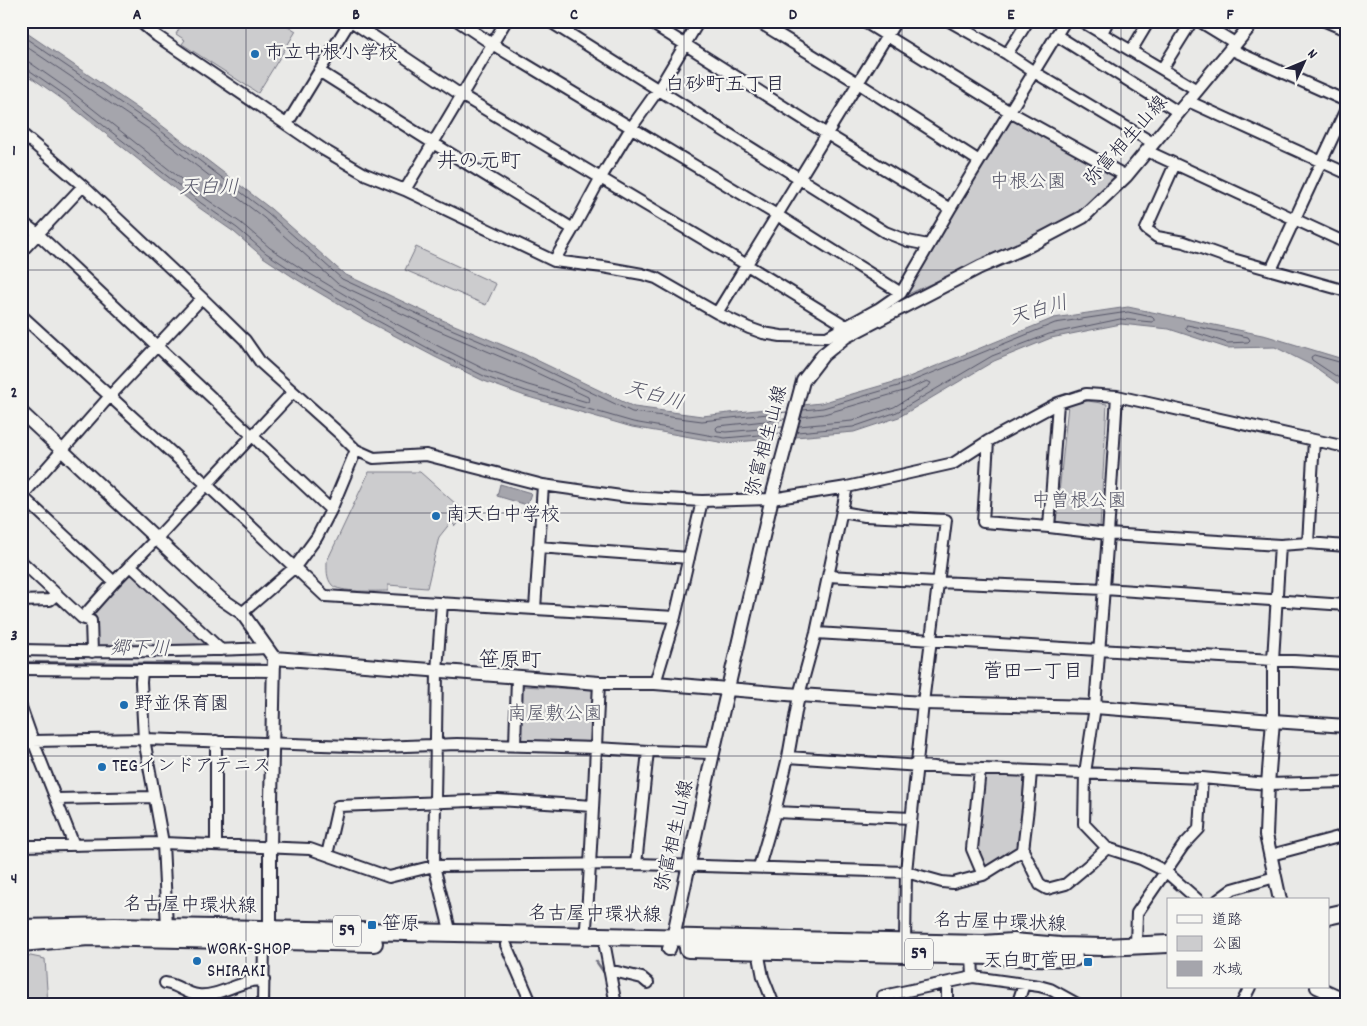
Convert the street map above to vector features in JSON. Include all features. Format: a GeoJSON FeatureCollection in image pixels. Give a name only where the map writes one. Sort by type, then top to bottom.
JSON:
{"type":"FeatureCollection","features":[{"type":"Feature","properties":{"kind":"main road"},"geometry":{"type":"LineString","coordinates":[[1330,916],[1346,912]]}},
{"type":"Feature","properties":{"kind":"main road"},"geometry":{"type":"LineString","coordinates":[[1330,926],[1346,922]]}},
{"type":"Feature","properties":{"kind":"main road","name":"名古屋中環状線"},"geometry":{"type":"LineString","coordinates":[[21,928],[166,927],[267,935],[605,947],[671,943],[905,942],[983,944],[1013,942],[1060,946],[1167,944]]}},
{"type":"Feature","properties":{"kind":"main road","name":"名古屋中環状線"},"geometry":{"type":"LineString","coordinates":[[21,943],[88,937],[451,934],[584,936],[758,951],[972,954],[1075,958],[1167,955]]}},
{"type":"Feature","properties":{"kind":"street"},"geometry":{"type":"LineString","coordinates":[[139,21],[157,36],[254,103],[324,150],[365,174],[404,190],[554,261],[603,267],[656,278],[717,313],[749,328],[781,336],[828,336],[901,293],[928,245],[1065,21]]}},
{"type":"Feature","properties":{"kind":"street"},"geometry":{"type":"LineString","coordinates":[[287,124],[350,21],[461,96],[746,264],[846,326]]}},
{"type":"Feature","properties":{"kind":"street"},"geometry":{"type":"LineString","coordinates":[[458,21],[492,44],[777,215],[901,293]]}},
{"type":"Feature","properties":{"kind":"street"},"geometry":{"type":"LineString","coordinates":[[404,190],[506,21]]}},
{"type":"Feature","properties":{"kind":"street"},"geometry":{"type":"LineString","coordinates":[[549,21],[885,232],[908,241],[928,245]]}},
{"type":"Feature","properties":{"kind":"street"},"geometry":{"type":"LineString","coordinates":[[648,21],[950,209]]}},
{"type":"Feature","properties":{"kind":"street"},"geometry":{"type":"LineString","coordinates":[[554,261],[600,178],[631,128],[658,90],[699,21]]}},
{"type":"Feature","properties":{"kind":"street"},"geometry":{"type":"LineString","coordinates":[[757,21],[979,161]]}},
{"type":"Feature","properties":{"kind":"street"},"geometry":{"type":"LineString","coordinates":[[862,21],[1010,112],[1126,176]]}},
{"type":"Feature","properties":{"kind":"street"},"geometry":{"type":"LineString","coordinates":[[717,313],[896,21]]}},
{"type":"Feature","properties":{"kind":"street"},"geometry":{"type":"LineString","coordinates":[[949,21],[1008,54],[1175,164],[1346,243]]}},
{"type":"Feature","properties":{"kind":"street"},"geometry":{"type":"LineString","coordinates":[[1008,54],[1028,21]]}},
{"type":"Feature","properties":{"kind":"street"},"geometry":{"type":"LineString","coordinates":[[1081,21],[1197,90]]}},
{"type":"Feature","properties":{"kind":"street"},"geometry":{"type":"LineString","coordinates":[[1102,33],[1108,21]]}},
{"type":"Feature","properties":{"kind":"street"},"geometry":{"type":"LineString","coordinates":[[1131,51],[1149,21]]}},
{"type":"Feature","properties":{"kind":"street"},"geometry":{"type":"LineString","coordinates":[[1162,69],[1192,21]]}},
{"type":"Feature","properties":{"kind":"street"},"geometry":{"type":"LineString","coordinates":[[1199,21],[1233,46],[1346,101]]}},
{"type":"Feature","properties":{"kind":"street","name":"弥富相生山線"},"geometry":{"type":"LineString","coordinates":[[671,943],[773,494],[804,381],[823,355],[845,337],[980,267],[1028,246],[1083,217],[1126,176],[1254,21]]}},
{"type":"Feature","properties":{"kind":"street"},"geometry":{"type":"LineString","coordinates":[[1324,21],[1346,30]]}},
{"type":"Feature","properties":{"kind":"street"},"geometry":{"type":"LineString","coordinates":[[1056,35],[1178,112]]}},
{"type":"Feature","properties":{"kind":"street"},"geometry":{"type":"LineString","coordinates":[[319,71],[573,229]]}},
{"type":"Feature","properties":{"kind":"street"},"geometry":{"type":"LineString","coordinates":[[1188,101],[1346,173]]}},
{"type":"Feature","properties":{"kind":"street"},"geometry":{"type":"LineString","coordinates":[[1271,270],[1346,109]]}},
{"type":"Feature","properties":{"kind":"street"},"geometry":{"type":"LineString","coordinates":[[21,133],[83,186],[202,298],[245,340],[261,363],[339,432],[356,450],[374,458],[426,455],[542,485],[628,496],[702,501],[847,487],[954,463],[988,441],[1058,402],[1086,394],[1117,396],[1346,447]]}},
{"type":"Feature","properties":{"kind":"street"},"geometry":{"type":"LineString","coordinates":[[1175,164],[1146,229],[1157,237],[1184,242],[1230,258],[1346,291]]}},
{"type":"Feature","properties":{"kind":"street"},"geometry":{"type":"LineString","coordinates":[[21,252],[83,186]]}},
{"type":"Feature","properties":{"kind":"street"},"geometry":{"type":"LineString","coordinates":[[21,222],[38,234],[331,510]]}},
{"type":"Feature","properties":{"kind":"street"},"geometry":{"type":"LineString","coordinates":[[114,582],[22,495],[110,396],[202,298]]}},
{"type":"Feature","properties":{"kind":"street"},"geometry":{"type":"LineString","coordinates":[[21,316],[206,484],[325,596],[675,617]]}},
{"type":"Feature","properties":{"kind":"street"},"geometry":{"type":"LineString","coordinates":[[82,618],[293,392]]}},
{"type":"Feature","properties":{"kind":"street"},"geometry":{"type":"LineString","coordinates":[[1117,396],[1094,707],[1085,773],[1084,824],[1107,848],[1141,858],[1165,871],[1196,898]]}},
{"type":"Feature","properties":{"kind":"street"},"geometry":{"type":"LineString","coordinates":[[1049,527],[1058,402]]}},
{"type":"Feature","properties":{"kind":"street"},"geometry":{"type":"LineString","coordinates":[[21,412],[220,598],[242,613],[271,659],[270,848],[263,1005]]}},
{"type":"Feature","properties":{"kind":"street"},"geometry":{"type":"LineString","coordinates":[[1308,543],[1314,440]]}},
{"type":"Feature","properties":{"kind":"street"},"geometry":{"type":"LineString","coordinates":[[988,441],[983,522],[1108,534],[1346,546]]}},
{"type":"Feature","properties":{"kind":"street"},"geometry":{"type":"LineString","coordinates":[[242,613],[295,567],[318,537],[356,450]]}},
{"type":"Feature","properties":{"kind":"street"},"geometry":{"type":"LineString","coordinates":[[535,609],[542,485]]}},
{"type":"Feature","properties":{"kind":"street"},"geometry":{"type":"LineString","coordinates":[[759,868],[788,757],[799,695],[816,633],[847,487]]}},
{"type":"Feature","properties":{"kind":"street"},"geometry":{"type":"LineString","coordinates":[[654,684],[675,617],[702,501]]}},
{"type":"Feature","properties":{"kind":"street"},"geometry":{"type":"LineString","coordinates":[[842,512],[865,516],[946,520],[930,640],[911,818],[906,872],[905,942]]}},
{"type":"Feature","properties":{"kind":"street"},"geometry":{"type":"LineString","coordinates":[[1280,544],[1266,835],[1280,898]]}},
{"type":"Feature","properties":{"kind":"street"},"geometry":{"type":"LineString","coordinates":[[538,547],[689,558]]}},
{"type":"Feature","properties":{"kind":"street"},"geometry":{"type":"LineString","coordinates":[[21,561],[82,618],[91,621],[92,652]]}},
{"type":"Feature","properties":{"kind":"street"},"geometry":{"type":"LineString","coordinates":[[130,565],[221,650]]}},
{"type":"Feature","properties":{"kind":"street"},"geometry":{"type":"LineString","coordinates":[[828,576],[1104,589],[1346,604]]}},
{"type":"Feature","properties":{"kind":"street"},"geometry":{"type":"LineString","coordinates":[[21,601],[50,600],[56,594]]}},
{"type":"Feature","properties":{"kind":"street"},"geometry":{"type":"LineString","coordinates":[[442,603],[437,671],[434,866],[451,934]]}},
{"type":"Feature","properties":{"kind":"street"},"geometry":{"type":"LineString","coordinates":[[816,633],[1346,664]]}},
{"type":"Feature","properties":{"kind":"street"},"geometry":{"type":"LineString","coordinates":[[21,650],[92,652],[221,650],[271,659],[599,683],[654,684],[923,703],[1094,707],[1346,726]]}},
{"type":"Feature","properties":{"kind":"street"},"geometry":{"type":"LineString","coordinates":[[21,669],[142,670],[271,659]]}},
{"type":"Feature","properties":{"kind":"street"},"geometry":{"type":"LineString","coordinates":[[142,670],[144,739],[163,843],[166,927]]}},
{"type":"Feature","properties":{"kind":"street"},"geometry":{"type":"LineString","coordinates":[[515,746],[517,677]]}},
{"type":"Feature","properties":{"kind":"street"},"geometry":{"type":"LineString","coordinates":[[584,936],[591,864],[599,683]]}},
{"type":"Feature","properties":{"kind":"street"},"geometry":{"type":"LineString","coordinates":[[21,707],[74,845]]}},
{"type":"Feature","properties":{"kind":"street"},"geometry":{"type":"LineString","coordinates":[[21,745],[33,741],[144,739],[381,746],[435,745],[596,748],[713,754]]}},
{"type":"Feature","properties":{"kind":"street"},"geometry":{"type":"LineString","coordinates":[[216,741],[216,846]]}},
{"type":"Feature","properties":{"kind":"street"},"geometry":{"type":"LineString","coordinates":[[636,864],[648,752]]}},
{"type":"Feature","properties":{"kind":"street"},"geometry":{"type":"LineString","coordinates":[[788,757],[935,768],[1202,778],[1268,784],[1346,782]]}},
{"type":"Feature","properties":{"kind":"street"},"geometry":{"type":"LineString","coordinates":[[980,769],[972,849],[983,875]]}},
{"type":"Feature","properties":{"kind":"street"},"geometry":{"type":"LineString","coordinates":[[1030,771],[1023,850],[1040,885],[1047,889],[1066,884],[1107,848]]}},
{"type":"Feature","properties":{"kind":"street"},"geometry":{"type":"LineString","coordinates":[[1136,946],[1137,913],[1183,846],[1199,829],[1202,778]]}},
{"type":"Feature","properties":{"kind":"street"},"geometry":{"type":"LineString","coordinates":[[56,799],[154,797]]}},
{"type":"Feature","properties":{"kind":"street"},"geometry":{"type":"LineString","coordinates":[[327,855],[338,806],[498,800],[593,806]]}},
{"type":"Feature","properties":{"kind":"street"},"geometry":{"type":"LineString","coordinates":[[775,812],[911,818]]}},
{"type":"Feature","properties":{"kind":"street"},"geometry":{"type":"LineString","coordinates":[[1271,855],[1346,836]]}},
{"type":"Feature","properties":{"kind":"street"},"geometry":{"type":"LineString","coordinates":[[21,846],[163,843],[310,849],[389,877],[434,866],[636,864],[906,872],[942,882],[954,883],[983,875],[1023,850]]}},
{"type":"Feature","properties":{"kind":"street"},"geometry":{"type":"LineString","coordinates":[[1221,898],[1233,889],[1275,877]]}},
{"type":"Feature","properties":{"kind":"street"},"geometry":{"type":"LineString","coordinates":[[506,944],[532,1005]]}},
{"type":"Feature","properties":{"kind":"street"},"geometry":{"type":"LineString","coordinates":[[605,947],[616,1005]]}},
{"type":"Feature","properties":{"kind":"street"},"geometry":{"type":"LineString","coordinates":[[758,951],[764,977],[774,1005]]}},
{"type":"Feature","properties":{"kind":"street"},"geometry":{"type":"LineString","coordinates":[[972,954],[973,977]]}},
{"type":"Feature","properties":{"kind":"street"},"geometry":{"type":"LineString","coordinates":[[609,970],[642,978],[648,983]]}},
{"type":"Feature","properties":{"kind":"street"},"geometry":{"type":"LineString","coordinates":[[884,1005],[883,996],[973,977],[1050,989],[1080,1005]]}},
{"type":"Feature","properties":{"kind":"street"},"geometry":{"type":"LineString","coordinates":[[165,983],[172,983],[198,996],[221,992],[248,982],[264,980]]}},
{"type":"Feature","properties":{"kind":"street"},"geometry":{"type":"LineString","coordinates":[[946,1005],[947,983]]}},
{"type":"Feature","properties":{"kind":"street"},"geometry":{"type":"LineString","coordinates":[[1017,1005],[1024,984]]}},
{"type":"Feature","properties":{"kind":"street"},"geometry":{"type":"LineString","coordinates":[[1241,1005],[1250,988]]}},
{"type":"Feature","properties":{"kind":"street"},"geometry":{"type":"LineString","coordinates":[[1323,1005],[1322,989],[1346,1000]]}},
{"type":"Feature","properties":{"kind":"green space"},"geometry":{"type":"Polygon","coordinates":[[[184,21],[280,21],[296,31],[258,93],[182,44],[185,40],[176,34],[184,21]]]}},
{"type":"Feature","properties":{"kind":"green space","name":"中根公園"},"geometry":{"type":"Polygon","coordinates":[[[1010,115],[1121,177],[1082,214],[902,297],[1010,115]]]}},
{"type":"Feature","properties":{"kind":"green space"},"geometry":{"type":"Polygon","coordinates":[[[416,247],[496,284],[486,305],[405,270],[416,247]]]}},
{"type":"Feature","properties":{"kind":"green space","name":"中曽根公園"},"geometry":{"type":"Polygon","coordinates":[[[1088,401],[1107,404],[1100,528],[1056,523],[1068,405],[1088,401]]]}},
{"type":"Feature","properties":{"kind":"green space"},"geometry":{"type":"Polygon","coordinates":[[[369,472],[420,472],[466,513],[455,526],[451,522],[439,537],[427,588],[388,585],[388,591],[358,591],[336,588],[330,582],[327,573],[327,561],[369,472]]]}},
{"type":"Feature","properties":{"kind":"green space"},"geometry":{"type":"Polygon","coordinates":[[[131,570],[212,647],[95,649],[97,624],[94,611],[131,570]]]}},
{"type":"Feature","properties":{"kind":"green space","name":"南屋敷公園"},"geometry":{"type":"Polygon","coordinates":[[[522,686],[593,690],[596,693],[594,741],[590,744],[521,743],[518,740],[519,688],[522,686]]]}},
{"type":"Feature","properties":{"kind":"green space"},"geometry":{"type":"Polygon","coordinates":[[[986,772],[1021,774],[1024,777],[1019,848],[987,866],[982,863],[978,847],[982,775],[986,772]]]}},
{"type":"Feature","properties":{"kind":"green space"},"geometry":{"type":"Polygon","coordinates":[[[21,954],[45,959],[48,1005],[21,1005],[21,954]]]}},
{"type":"Feature","properties":{"kind":"water","name":"天白川"},"geometry":{"type":"Polygon","coordinates":[[[21,29],[156,121],[271,209],[344,274],[440,319],[524,354],[634,407],[702,416],[821,403],[904,379],[1054,318],[1128,307],[1267,336],[1346,360],[1346,386],[1337,383],[1315,367],[1275,347],[1227,348],[1169,329],[1121,324],[1051,338],[994,361],[899,417],[854,432],[725,443],[632,427],[525,396],[484,381],[365,320],[296,279],[263,257],[234,232],[198,207],[62,99],[21,70],[21,29]]]}},
{"type":"Feature","properties":{"kind":"water"},"geometry":{"type":"Polygon","coordinates":[[[500,484],[531,493],[527,505],[497,496],[500,484]]]}},
{"type":"Feature","properties":{"kind":"pier"},"geometry":{"type":"Polygon","coordinates":[[[805,403],[795,440],[775,441],[784,405],[805,403]]]}},
{"type":"Feature","properties":{"kind":"waterway","name":"郷下川"},"geometry":{"type":"LineString","coordinates":[[21,662],[259,664]]}},
{"type":"Feature","properties":{"kind":"waterway"},"geometry":{"type":"LineString","coordinates":[[596,961],[605,974]]}},
{"type":"Feature","properties":{"kind":"waterway"},"geometry":{"type":"LineString","coordinates":[[609,991],[610,1005]]}},
{"type":"Feature","properties":{"kind":"place","name":"市立中根小学校"},"geometry":{"type":"Point","coordinates":[255,54]}},
{"type":"Feature","properties":{"kind":"place","name":"南天白中学校"},"geometry":{"type":"Point","coordinates":[436,516]}},
{"type":"Feature","properties":{"kind":"place","name":"野並保育園"},"geometry":{"type":"Point","coordinates":[124,705]}},
{"type":"Feature","properties":{"kind":"place","name":"TEGインドアテニス"},"geometry":{"type":"Point","coordinates":[102,767]}},
{"type":"Feature","properties":{"kind":"place","name":"笹原"},"geometry":{"type":"Point","coordinates":[372,925]}},
{"type":"Feature","properties":{"kind":"place","name":"WORK-SHOP SHIRAKI"},"geometry":{"type":"Point","coordinates":[197,961]}},
{"type":"Feature","properties":{"kind":"place","name":"天白町菅田"},"geometry":{"type":"Point","coordinates":[1088,962]}},
{"type":"Feature","properties":{"kind":"district","name":"白砂町五丁目"},"geometry":{"type":"Point","coordinates":[725,86]}},
{"type":"Feature","properties":{"kind":"district","name":"井の元町"},"geometry":{"type":"Point","coordinates":[479,163]}},
{"type":"Feature","properties":{"kind":"district","name":"笹原町"},"geometry":{"type":"Point","coordinates":[510,662]}},
{"type":"Feature","properties":{"kind":"district","name":"菅田一丁目"},"geometry":{"type":"Point","coordinates":[1033,673]}}]}
